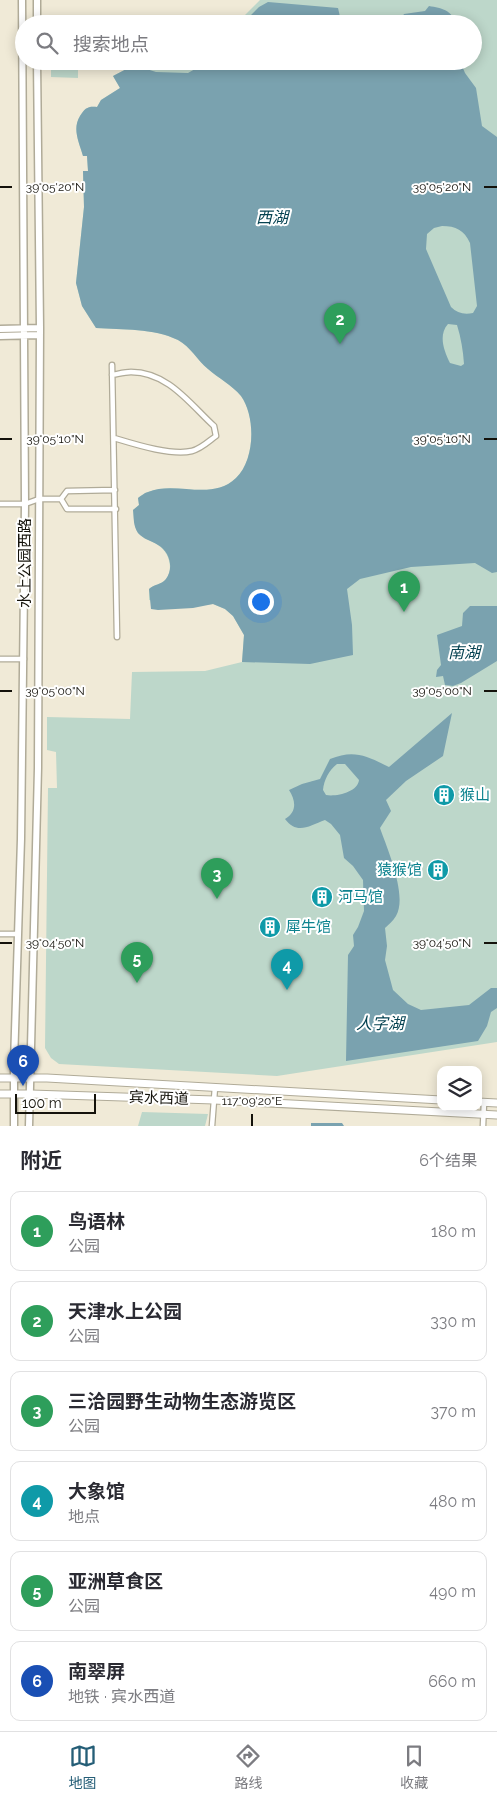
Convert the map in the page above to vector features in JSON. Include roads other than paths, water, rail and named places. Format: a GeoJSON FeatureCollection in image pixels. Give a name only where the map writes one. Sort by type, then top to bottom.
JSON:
{"type":"FeatureCollection","features":[{"type":"Feature","properties":{"kind":"main road","name":"水上公园西路"},"geometry":{"type":"LineString","coordinates":[[22,0],[22,15]]}},
{"type":"Feature","properties":{"kind":"main road"},"geometry":{"type":"LineString","coordinates":[[37,0],[37,15]]}},
{"type":"Feature","properties":{"kind":"main road","name":"水上公园西路"},"geometry":{"type":"LineString","coordinates":[[14,1126],[24,659],[22,70]]}},
{"type":"Feature","properties":{"kind":"main road","name":"水上公园西路"},"geometry":{"type":"LineString","coordinates":[[29,1126],[38,777],[40,332],[37,70]]}},
{"type":"Feature","properties":{"kind":"main road"},"geometry":{"type":"LineString","coordinates":[[0,328],[24,332],[40,332]]}},
{"type":"Feature","properties":{"kind":"main road"},"geometry":{"type":"LineString","coordinates":[[0,336],[24,332]]}},
{"type":"Feature","properties":{"kind":"main road","name":"宾水西道"},"geometry":{"type":"LineString","coordinates":[[0,1078],[215,1087],[437,1100]]}},
{"type":"Feature","properties":{"kind":"main road","name":"宾水西道"},"geometry":{"type":"LineString","coordinates":[[0,1094],[214,1100],[497,1115]]}},
{"type":"Feature","properties":{"kind":"main road"},"geometry":{"type":"LineString","coordinates":[[482,1102],[497,1103]]}},
{"type":"Feature","properties":{"kind":"street"},"geometry":{"type":"LineString","coordinates":[[112,365],[117,638]]}},
{"type":"Feature","properties":{"kind":"street"},"geometry":{"type":"LineString","coordinates":[[112,375],[131,372],[147,374],[164,380],[177,388],[189,403],[214,426],[216,431],[216,436],[203,446],[192,451],[156,449],[114,438]]}},
{"type":"Feature","properties":{"kind":"street"},"geometry":{"type":"LineString","coordinates":[[61,499],[67,491],[115,490]]}},
{"type":"Feature","properties":{"kind":"street"},"geometry":{"type":"LineString","coordinates":[[0,504],[25,504],[39,499],[61,499]]}},
{"type":"Feature","properties":{"kind":"street"},"geometry":{"type":"LineString","coordinates":[[61,499],[66,509],[116,509]]}},
{"type":"Feature","properties":{"kind":"street"},"geometry":{"type":"LineString","coordinates":[[0,659],[24,659]]}},
{"type":"Feature","properties":{"kind":"street"},"geometry":{"type":"LineString","coordinates":[[0,934],[18,934]]}},
{"type":"Feature","properties":{"kind":"street"},"geometry":{"type":"LineString","coordinates":[[212,1126],[215,1087]]}},
{"type":"Feature","properties":{"kind":"street"},"geometry":{"type":"LineString","coordinates":[[482,1106],[484,1114],[483,1126]]}},
{"type":"Feature","properties":{"kind":"water"},"geometry":{"type":"Polygon","coordinates":[[[268,2],[338,8],[340,15],[251,15],[268,2]]]}},
{"type":"Feature","properties":{"kind":"water"},"geometry":{"type":"Polygon","coordinates":[[[429,6],[446,10],[451,15],[403,15],[425,11],[429,6]]]}},
{"type":"Feature","properties":{"kind":"water","name":"西湖"},"geometry":{"type":"Polygon","coordinates":[[[124,70],[150,70],[156,72],[188,73],[193,70],[464,70],[476,88],[482,126],[497,137],[497,572],[492,573],[475,563],[411,567],[360,579],[347,589],[352,625],[353,655],[310,664],[242,662],[244,635],[233,616],[225,609],[213,604],[193,608],[151,609],[149,589],[166,579],[170,570],[170,560],[162,548],[142,537],[136,530],[133,510],[139,505],[138,498],[147,492],[159,489],[205,490],[216,489],[226,485],[236,478],[247,461],[251,438],[249,415],[241,396],[204,365],[183,343],[168,336],[148,331],[96,328],[82,306],[76,283],[84,207],[83,171],[88,171],[87,156],[83,156],[76,131],[78,121],[85,109],[97,107],[101,100],[120,88],[113,76],[124,70]],[[442,226],[434,228],[427,234],[426,249],[451,307],[461,313],[473,313],[477,306],[470,243],[465,235],[451,227],[442,226]],[[448,324],[443,333],[443,338],[444,348],[450,363],[461,366],[464,364],[464,359],[457,325],[448,324]]]}},
{"type":"Feature","properties":{"kind":"water","name":"南湖"},"geometry":{"type":"Polygon","coordinates":[[[470,606],[497,606],[497,661],[461,683],[453,686],[445,685],[443,676],[436,677],[437,670],[441,665],[437,635],[462,626],[463,613],[470,606]]]}},
{"type":"Feature","properties":{"kind":"water","name":"人字湖"},"geometry":{"type":"Polygon","coordinates":[[[452,713],[443,756],[406,781],[386,800],[391,811],[380,828],[395,872],[400,897],[396,916],[385,928],[387,946],[385,960],[393,990],[408,1004],[421,1010],[469,1005],[491,988],[497,988],[497,1008],[491,1012],[487,1026],[478,1041],[346,1061],[348,955],[354,946],[353,935],[364,911],[363,880],[353,866],[344,858],[340,835],[331,824],[325,820],[308,827],[299,828],[294,827],[285,819],[292,813],[294,806],[289,790],[320,779],[330,759],[346,754],[360,755],[389,767],[452,713]],[[337,764],[329,772],[323,790],[326,795],[346,793],[358,784],[359,780],[345,764],[337,764]]]}},
{"type":"Feature","properties":{"kind":"water"},"geometry":{"type":"Polygon","coordinates":[[[311,1123],[342,1123],[344,1126],[311,1126],[311,1123]]]}},
{"type":"Feature","properties":{"kind":"place","name":"天津水上公园"},"geometry":{"type":"Point","coordinates":[340,344]}},
{"type":"Feature","properties":{"kind":"place","name":"鸟语林"},"geometry":{"type":"Point","coordinates":[404,612]}},
{"type":"Feature","properties":{"kind":"place","name":"猴山"},"geometry":{"type":"Point","coordinates":[444,795]}},
{"type":"Feature","properties":{"kind":"place","name":"猿猴馆"},"geometry":{"type":"Point","coordinates":[438,870]}},
{"type":"Feature","properties":{"kind":"place","name":"河马馆"},"geometry":{"type":"Point","coordinates":[322,897]}},
{"type":"Feature","properties":{"kind":"place","name":"三洽园野生动物生态游览区"},"geometry":{"type":"Point","coordinates":[217,899]}},
{"type":"Feature","properties":{"kind":"place","name":"犀牛馆"},"geometry":{"type":"Point","coordinates":[270,927]}},
{"type":"Feature","properties":{"kind":"place","name":"亚洲草食区"},"geometry":{"type":"Point","coordinates":[137,983]}},
{"type":"Feature","properties":{"kind":"place","name":"大象馆"},"geometry":{"type":"Point","coordinates":[287,990]}},
{"type":"Feature","properties":{"kind":"place","name":"南翠屏"},"geometry":{"type":"Point","coordinates":[23,1086]}}]}
